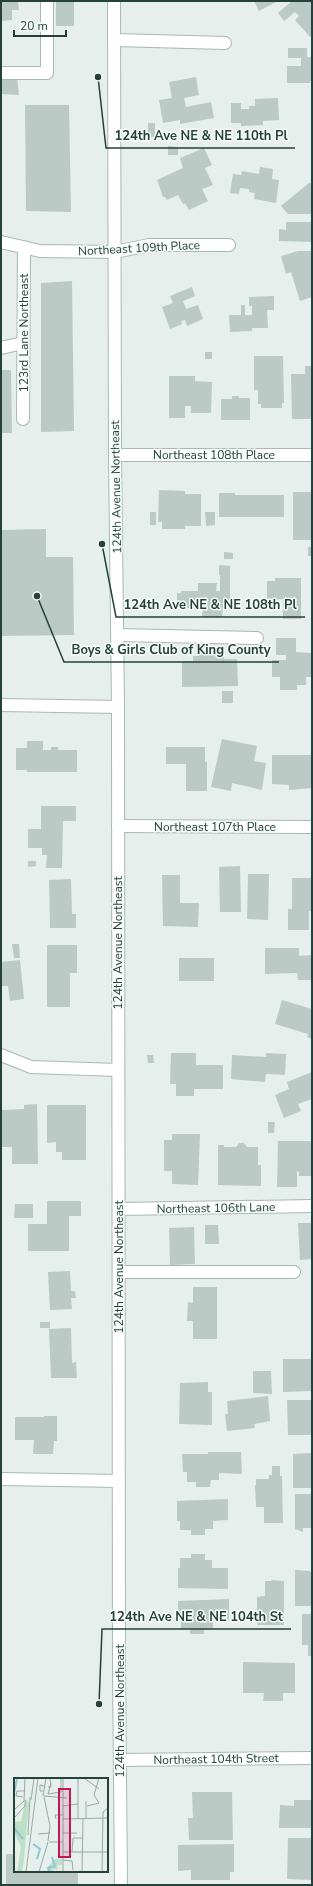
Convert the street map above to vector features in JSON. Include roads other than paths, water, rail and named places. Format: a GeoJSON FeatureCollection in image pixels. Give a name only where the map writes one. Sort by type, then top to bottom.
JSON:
{"type":"FeatureCollection","features":[{"type":"Feature","properties":{"kind":"street"},"geometry":{"type":"LineString","coordinates":[[1,73],[48,73],[47,1]]}},
{"type":"Feature","properties":{"kind":"street","name":"124th Avenue Northeast"},"geometry":{"type":"LineString","coordinates":[[114,1],[118,635],[121,1885]]}},
{"type":"Feature","properties":{"kind":"street"},"geometry":{"type":"LineString","coordinates":[[115,40],[225,43]]}},
{"type":"Feature","properties":{"kind":"street","name":"Northeast 109th Place"},"geometry":{"type":"LineString","coordinates":[[1,242],[40,251],[115,252],[150,245],[229,245]]}},
{"type":"Feature","properties":{"kind":"street","name":"123rd Lane Northeast"},"geometry":{"type":"LineString","coordinates":[[23,419],[24,248]]}},
{"type":"Feature","properties":{"kind":"street"},"geometry":{"type":"LineString","coordinates":[[1,348],[24,343]]}},
{"type":"Feature","properties":{"kind":"street","name":"Northeast 108th Place"},"geometry":{"type":"LineString","coordinates":[[116,455],[312,455]]}},
{"type":"Feature","properties":{"kind":"street"},"geometry":{"type":"LineString","coordinates":[[118,635],[257,638]]}},
{"type":"Feature","properties":{"kind":"street"},"geometry":{"type":"LineString","coordinates":[[1,705],[118,707]]}},
{"type":"Feature","properties":{"kind":"street","name":"Northeast 107th Place"},"geometry":{"type":"LineString","coordinates":[[118,826],[312,827]]}},
{"type":"Feature","properties":{"kind":"street"},"geometry":{"type":"LineString","coordinates":[[1,1055],[31,1067],[118,1070]]}},
{"type":"Feature","properties":{"kind":"street","name":"Northeast 106th Lane"},"geometry":{"type":"LineString","coordinates":[[119,1210],[312,1206]]}},
{"type":"Feature","properties":{"kind":"street"},"geometry":{"type":"LineString","coordinates":[[119,1272],[294,1272]]}},
{"type":"Feature","properties":{"kind":"street"},"geometry":{"type":"LineString","coordinates":[[1,1479],[119,1481]]}},
{"type":"Feature","properties":{"kind":"street","name":"Northeast 104th Street"},"geometry":{"type":"LineString","coordinates":[[120,1760],[312,1758]]}},
{"type":"Feature","properties":{"kind":"place","name":"124th Ave NE & NE 110th Pl"},"geometry":{"type":"Point","coordinates":[98,77]}},
{"type":"Feature","properties":{"kind":"place","name":"124th Ave NE & NE 108th Pl"},"geometry":{"type":"Point","coordinates":[102,544]}},
{"type":"Feature","properties":{"kind":"place","name":"Boys & Girls Club of King County"},"geometry":{"type":"Point","coordinates":[37,596]}},
{"type":"Feature","properties":{"kind":"place","name":"124th Ave NE & NE 104th St"},"geometry":{"type":"Point","coordinates":[99,1704]}}]}
